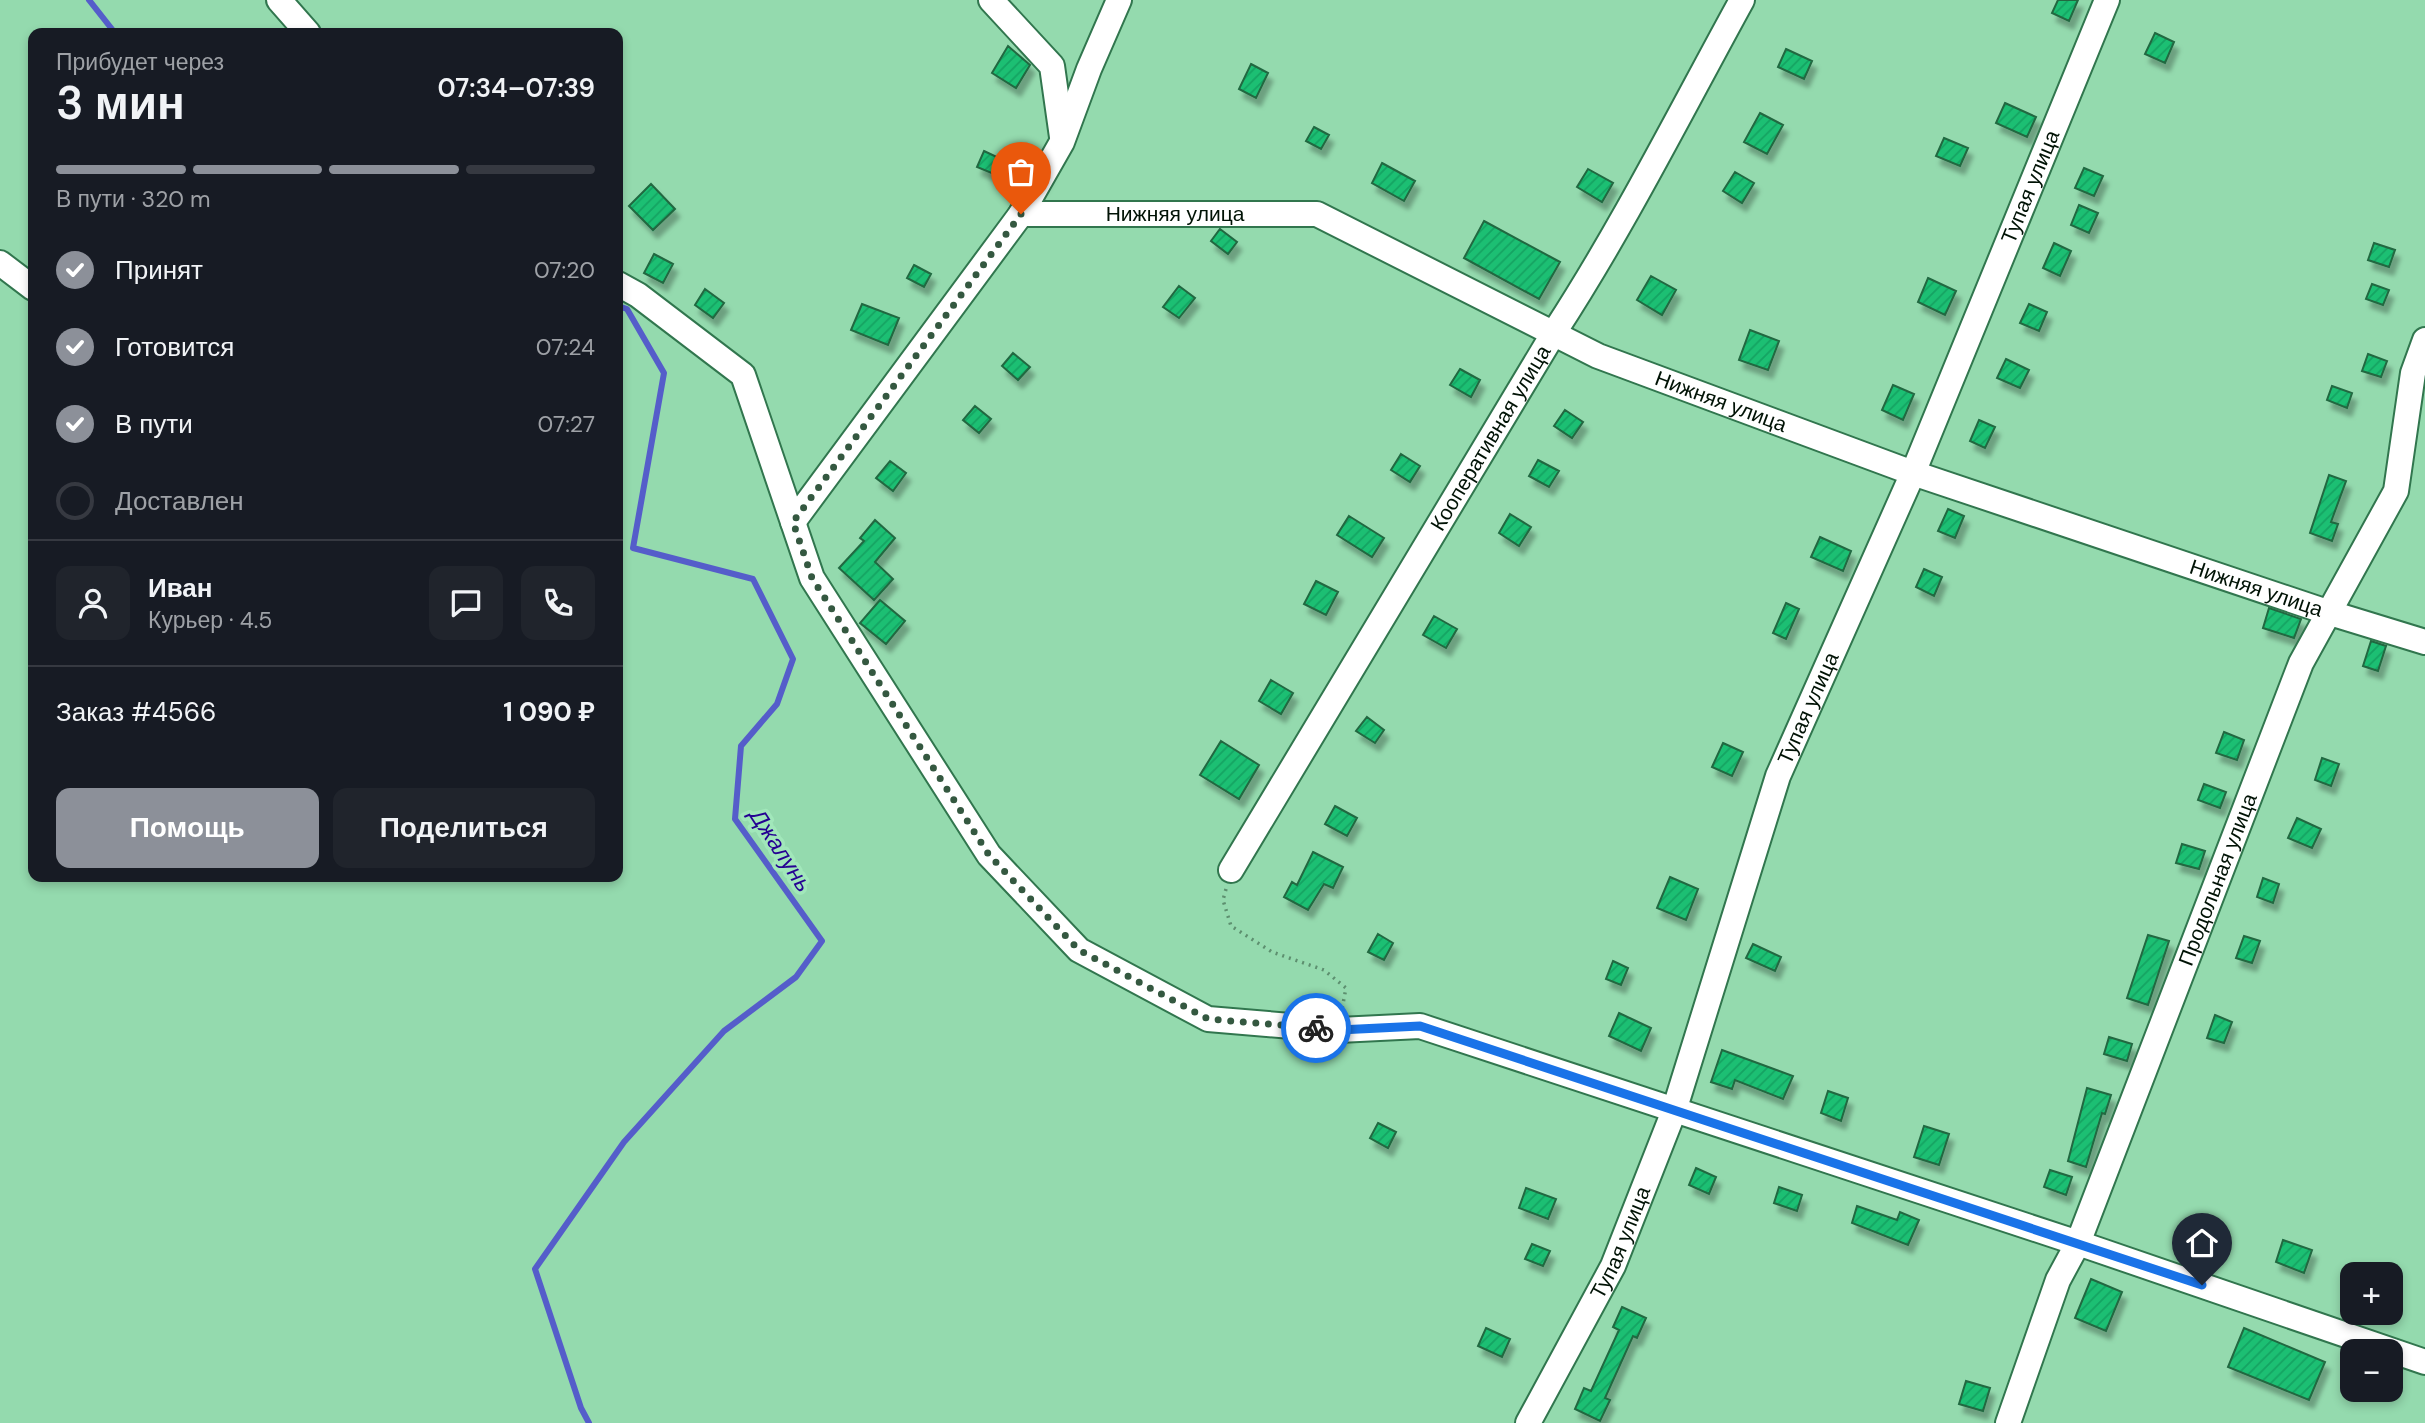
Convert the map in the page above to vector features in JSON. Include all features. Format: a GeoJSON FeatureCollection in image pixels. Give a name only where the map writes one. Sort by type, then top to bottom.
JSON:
{"type":"FeatureCollection","features":[{"type":"Feature","properties":{"kind":"street"},"geometry":{"type":"LineString","coordinates":[[279,0],[304,28]]}},
{"type":"Feature","properties":{"kind":"street"},"geometry":{"type":"LineString","coordinates":[[991,0],[1052,66],[1062,142]]}},
{"type":"Feature","properties":{"kind":"street"},"geometry":{"type":"LineString","coordinates":[[793,522],[1021,214],[1062,142],[1089,69],[1119,0]]}},
{"type":"Feature","properties":{"kind":"street","name":"Кооперативная улица"},"geometry":{"type":"LineString","coordinates":[[1231,870],[1555,331],[1605,255],[1650,166],[1742,0]]}},
{"type":"Feature","properties":{"kind":"street","name":"Тупая улица"},"geometry":{"type":"LineString","coordinates":[[1528,1423],[1612,1266],[1674,1111],[1778,776],[1913,473],[2108,0]]}},
{"type":"Feature","properties":{"kind":"street","name":"Нижняя улица"},"geometry":{"type":"LineString","coordinates":[[1021,214],[1317,214],[1555,331],[1598,356],[1913,473],[2327,612],[2425,642]]}},
{"type":"Feature","properties":{"kind":"street"},"geometry":{"type":"LineString","coordinates":[[0,263],[28,284]]}},
{"type":"Feature","properties":{"kind":"street"},"geometry":{"type":"LineString","coordinates":[[623,287],[638,295],[743,375],[812,578],[989,855],[1079,950],[1208,1019],[1339,1030],[1420,1026],[2078,1242],[2425,1362]]}},
{"type":"Feature","properties":{"kind":"street","name":"Продольная улица"},"geometry":{"type":"LineString","coordinates":[[2008,1423],[2058,1280],[2078,1242],[2301,663],[2396,491],[2413,373],[2425,340]]}},
{"type":"Feature","properties":{"kind":"path"},"geometry":{"type":"LineString","coordinates":[[1231,870],[1223,900],[1231,926],[1272,952],[1324,970],[1346,988],[1339,1030]]}},
{"type":"Feature","properties":{"kind":"building"},"geometry":{"type":"Polygon","coordinates":[[[2058,0],[2078,0],[2069,21],[2052,13],[2058,0]]]}},
{"type":"Feature","properties":{"kind":"building"},"geometry":{"type":"Polygon","coordinates":[[[2155,33],[2174,42],[2165,63],[2145,54],[2155,33]]]}},
{"type":"Feature","properties":{"kind":"building"},"geometry":{"type":"Polygon","coordinates":[[[1008,46],[1030,65],[1016,88],[992,73],[1008,46]]]}},
{"type":"Feature","properties":{"kind":"building"},"geometry":{"type":"Polygon","coordinates":[[[1786,49],[1812,61],[1804,79],[1778,67],[1786,49]]]}},
{"type":"Feature","properties":{"kind":"building"},"geometry":{"type":"Polygon","coordinates":[[[1251,64],[1268,73],[1256,98],[1239,89],[1251,64]]]}},
{"type":"Feature","properties":{"kind":"building"},"geometry":{"type":"Polygon","coordinates":[[[2005,103],[2036,117],[2027,137],[1996,123],[2005,103]]]}},
{"type":"Feature","properties":{"kind":"building"},"geometry":{"type":"Polygon","coordinates":[[[1760,113],[1783,125],[1767,154],[1744,142],[1760,113]]]}},
{"type":"Feature","properties":{"kind":"building"},"geometry":{"type":"Polygon","coordinates":[[[1314,127],[1329,135],[1321,149],[1306,141],[1314,127]]]}},
{"type":"Feature","properties":{"kind":"building"},"geometry":{"type":"Polygon","coordinates":[[[1944,138],[1968,148],[1960,166],[1936,156],[1944,138]]]}},
{"type":"Feature","properties":{"kind":"building"},"geometry":{"type":"Polygon","coordinates":[[[984,151],[1001,159],[994,174],[977,167],[984,151]]]}},
{"type":"Feature","properties":{"kind":"building"},"geometry":{"type":"Polygon","coordinates":[[[1382,163],[1415,181],[1404,201],[1372,183],[1382,163]]]}},
{"type":"Feature","properties":{"kind":"building"},"geometry":{"type":"Polygon","coordinates":[[[2084,168],[2103,176],[2094,196],[2075,188],[2084,168]]]}},
{"type":"Feature","properties":{"kind":"building"},"geometry":{"type":"Polygon","coordinates":[[[1588,169],[1613,183],[1602,202],[1577,187],[1588,169]]]}},
{"type":"Feature","properties":{"kind":"building"},"geometry":{"type":"Polygon","coordinates":[[[1735,172],[1754,183],[1742,203],[1723,191],[1735,172]]]}},
{"type":"Feature","properties":{"kind":"building"},"geometry":{"type":"Polygon","coordinates":[[[651,184],[675,209],[653,230],[629,206],[651,184]]]}},
{"type":"Feature","properties":{"kind":"building"},"geometry":{"type":"Polygon","coordinates":[[[2079,205],[2098,213],[2089,233],[2071,225],[2079,205]]]}},
{"type":"Feature","properties":{"kind":"building"},"geometry":{"type":"Polygon","coordinates":[[[1484,221],[1560,262],[1539,299],[1464,258],[1484,221]]]}},
{"type":"Feature","properties":{"kind":"building"},"geometry":{"type":"Polygon","coordinates":[[[1220,229],[1237,242],[1228,254],[1211,241],[1220,229]]]}},
{"type":"Feature","properties":{"kind":"building"},"geometry":{"type":"Polygon","coordinates":[[[2054,243],[2071,251],[2060,276],[2043,268],[2054,243]]]}},
{"type":"Feature","properties":{"kind":"building"},"geometry":{"type":"Polygon","coordinates":[[[2374,243],[2395,250],[2389,267],[2368,260],[2374,243]]]}},
{"type":"Feature","properties":{"kind":"building"},"geometry":{"type":"Polygon","coordinates":[[[654,254],[673,264],[663,283],[644,273],[654,254]]]}},
{"type":"Feature","properties":{"kind":"building"},"geometry":{"type":"Polygon","coordinates":[[[914,265],[931,274],[924,287],[907,278],[914,265]]]}},
{"type":"Feature","properties":{"kind":"building"},"geometry":{"type":"Polygon","coordinates":[[[1651,276],[1676,290],[1662,315],[1637,300],[1651,276]]]}},
{"type":"Feature","properties":{"kind":"building"},"geometry":{"type":"Polygon","coordinates":[[[1928,278],[1956,291],[1945,315],[1918,302],[1928,278]]]}},
{"type":"Feature","properties":{"kind":"building"},"geometry":{"type":"Polygon","coordinates":[[[2372,284],[2389,290],[2383,305],[2366,299],[2372,284]]]}},
{"type":"Feature","properties":{"kind":"building"},"geometry":{"type":"Polygon","coordinates":[[[1179,286],[1195,298],[1179,318],[1163,307],[1179,286]]]}},
{"type":"Feature","properties":{"kind":"building"},"geometry":{"type":"Polygon","coordinates":[[[705,289],[724,303],[713,318],[695,305],[705,289]]]}},
{"type":"Feature","properties":{"kind":"building"},"geometry":{"type":"Polygon","coordinates":[[[862,304],[899,318],[888,345],[851,330],[862,304]]]}},
{"type":"Feature","properties":{"kind":"building"},"geometry":{"type":"Polygon","coordinates":[[[2029,304],[2047,312],[2039,331],[2020,323],[2029,304]]]}},
{"type":"Feature","properties":{"kind":"building"},"geometry":{"type":"Polygon","coordinates":[[[1750,330],[1779,341],[1768,370],[1739,360],[1750,330]]]}},
{"type":"Feature","properties":{"kind":"building"},"geometry":{"type":"Polygon","coordinates":[[[1013,353],[1030,367],[1018,380],[1002,366],[1013,353]]]}},
{"type":"Feature","properties":{"kind":"building"},"geometry":{"type":"Polygon","coordinates":[[[2368,354],[2387,361],[2381,377],[2362,371],[2368,354]]]}},
{"type":"Feature","properties":{"kind":"building"},"geometry":{"type":"Polygon","coordinates":[[[2006,359],[2029,370],[2020,388],[1997,378],[2006,359]]]}},
{"type":"Feature","properties":{"kind":"building"},"geometry":{"type":"Polygon","coordinates":[[[1460,369],[1480,380],[1471,397],[1450,385],[1460,369]]]}},
{"type":"Feature","properties":{"kind":"building"},"geometry":{"type":"Polygon","coordinates":[[[1893,385],[1914,394],[1903,420],[1882,410],[1893,385]]]}},
{"type":"Feature","properties":{"kind":"building"},"geometry":{"type":"Polygon","coordinates":[[[2332,386],[2352,393],[2347,408],[2327,400],[2332,386]]]}},
{"type":"Feature","properties":{"kind":"building"},"geometry":{"type":"Polygon","coordinates":[[[975,406],[991,419],[979,433],[963,420],[975,406]]]}},
{"type":"Feature","properties":{"kind":"building"},"geometry":{"type":"Polygon","coordinates":[[[1565,410],[1583,422],[1572,438],[1554,426],[1565,410]]]}},
{"type":"Feature","properties":{"kind":"building"},"geometry":{"type":"Polygon","coordinates":[[[1979,420],[1995,427],[1985,448],[1970,441],[1979,420]]]}},
{"type":"Feature","properties":{"kind":"building"},"geometry":{"type":"Polygon","coordinates":[[[1401,454],[1420,466],[1410,482],[1391,470],[1401,454]]]}},
{"type":"Feature","properties":{"kind":"building"},"geometry":{"type":"Polygon","coordinates":[[[1538,460],[1559,471],[1549,487],[1529,476],[1538,460]]]}},
{"type":"Feature","properties":{"kind":"building"},"geometry":{"type":"Polygon","coordinates":[[[890,461],[906,473],[893,491],[876,478],[890,461]]]}},
{"type":"Feature","properties":{"kind":"building"},"geometry":{"type":"Polygon","coordinates":[[[2329,475],[2346,481],[2331,522],[2338,524],[2332,541],[2310,533],[2329,475]]]}},
{"type":"Feature","properties":{"kind":"building"},"geometry":{"type":"Polygon","coordinates":[[[1948,509],[1964,516],[1955,538],[1938,531],[1948,509]]]}},
{"type":"Feature","properties":{"kind":"building"},"geometry":{"type":"Polygon","coordinates":[[[1510,514],[1531,527],[1519,546],[1499,533],[1510,514]]]}},
{"type":"Feature","properties":{"kind":"building"},"geometry":{"type":"Polygon","coordinates":[[[1349,516],[1384,538],[1372,557],[1337,535],[1349,516]]]}},
{"type":"Feature","properties":{"kind":"building"},"geometry":{"type":"Polygon","coordinates":[[[875,520],[895,538],[875,562],[893,579],[874,600],[839,568],[864,541],[860,538],[875,520]]]}},
{"type":"Feature","properties":{"kind":"building"},"geometry":{"type":"Polygon","coordinates":[[[1820,537],[1851,551],[1843,571],[1811,557],[1820,537]]]}},
{"type":"Feature","properties":{"kind":"building"},"geometry":{"type":"Polygon","coordinates":[[[1924,569],[1942,577],[1934,596],[1916,587],[1924,569]]]}},
{"type":"Feature","properties":{"kind":"building"},"geometry":{"type":"Polygon","coordinates":[[[1316,581],[1338,592],[1326,615],[1304,604],[1316,581]]]}},
{"type":"Feature","properties":{"kind":"building"},"geometry":{"type":"Polygon","coordinates":[[[880,600],[905,621],[886,644],[860,623],[880,600]]]}},
{"type":"Feature","properties":{"kind":"building"},"geometry":{"type":"Polygon","coordinates":[[[1786,603],[1799,609],[1786,639],[1773,633],[1786,603]]]}},
{"type":"Feature","properties":{"kind":"building"},"geometry":{"type":"Polygon","coordinates":[[[2269,608],[2301,619],[2294,638],[2263,628],[2269,608]]]}},
{"type":"Feature","properties":{"kind":"building"},"geometry":{"type":"Polygon","coordinates":[[[1434,616],[1457,629],[1446,648],[1423,635],[1434,616]]]}},
{"type":"Feature","properties":{"kind":"building"},"geometry":{"type":"Polygon","coordinates":[[[2371,641],[2386,646],[2378,671],[2363,666],[2371,641]]]}},
{"type":"Feature","properties":{"kind":"building"},"geometry":{"type":"Polygon","coordinates":[[[1271,680],[1293,693],[1281,714],[1259,701],[1271,680]]]}},
{"type":"Feature","properties":{"kind":"building"},"geometry":{"type":"Polygon","coordinates":[[[1367,717],[1384,730],[1375,743],[1356,731],[1367,717]]]}},
{"type":"Feature","properties":{"kind":"building"},"geometry":{"type":"Polygon","coordinates":[[[2224,732],[2244,740],[2237,760],[2216,753],[2224,732]]]}},
{"type":"Feature","properties":{"kind":"building"},"geometry":{"type":"Polygon","coordinates":[[[1221,741],[1259,765],[1239,799],[1200,775],[1221,741]]]}},
{"type":"Feature","properties":{"kind":"building"},"geometry":{"type":"Polygon","coordinates":[[[1723,743],[1743,752],[1732,776],[1712,767],[1723,743]]]}},
{"type":"Feature","properties":{"kind":"building"},"geometry":{"type":"Polygon","coordinates":[[[2322,758],[2339,764],[2331,786],[2315,780],[2322,758]]]}},
{"type":"Feature","properties":{"kind":"building"},"geometry":{"type":"Polygon","coordinates":[[[2204,784],[2226,792],[2220,808],[2198,800],[2204,784]]]}},
{"type":"Feature","properties":{"kind":"building"},"geometry":{"type":"Polygon","coordinates":[[[1335,806],[1357,818],[1347,836],[1325,824],[1335,806]]]}},
{"type":"Feature","properties":{"kind":"building"},"geometry":{"type":"Polygon","coordinates":[[[2297,818],[2321,829],[2312,848],[2288,838],[2297,818]]]}},
{"type":"Feature","properties":{"kind":"building"},"geometry":{"type":"Polygon","coordinates":[[[2182,844],[2205,851],[2199,869],[2176,863],[2182,844]]]}},
{"type":"Feature","properties":{"kind":"building"},"geometry":{"type":"Polygon","coordinates":[[[1313,852],[1343,867],[1333,888],[1324,884],[1308,910],[1284,897],[1292,882],[1297,885],[1313,852]]]}},
{"type":"Feature","properties":{"kind":"building"},"geometry":{"type":"Polygon","coordinates":[[[1670,877],[1698,889],[1686,920],[1657,908],[1670,877]]]}},
{"type":"Feature","properties":{"kind":"building"},"geometry":{"type":"Polygon","coordinates":[[[2263,878],[2279,884],[2273,903],[2257,897],[2263,878]]]}},
{"type":"Feature","properties":{"kind":"building"},"geometry":{"type":"Polygon","coordinates":[[[1378,934],[1393,943],[1384,960],[1368,952],[1378,934]]]}},
{"type":"Feature","properties":{"kind":"building"},"geometry":{"type":"Polygon","coordinates":[[[2148,935],[2169,941],[2148,1005],[2127,998],[2148,935]]]}},
{"type":"Feature","properties":{"kind":"building"},"geometry":{"type":"Polygon","coordinates":[[[2244,936],[2260,941],[2252,963],[2236,958],[2244,936]]]}},
{"type":"Feature","properties":{"kind":"building"},"geometry":{"type":"Polygon","coordinates":[[[1753,944],[1781,957],[1775,971],[1746,958],[1753,944]]]}},
{"type":"Feature","properties":{"kind":"building"},"geometry":{"type":"Polygon","coordinates":[[[1613,961],[1628,968],[1621,985],[1606,979],[1613,961]]]}},
{"type":"Feature","properties":{"kind":"building"},"geometry":{"type":"Polygon","coordinates":[[[1619,1013],[1651,1028],[1641,1051],[1609,1036],[1619,1013]]]}},
{"type":"Feature","properties":{"kind":"building"},"geometry":{"type":"Polygon","coordinates":[[[2215,1015],[2232,1022],[2224,1043],[2207,1038],[2215,1015]]]}},
{"type":"Feature","properties":{"kind":"building"},"geometry":{"type":"Polygon","coordinates":[[[2109,1037],[2132,1044],[2127,1061],[2104,1054],[2109,1037]]]}},
{"type":"Feature","properties":{"kind":"building"},"geometry":{"type":"Polygon","coordinates":[[[1722,1050],[1793,1076],[1783,1099],[1735,1080],[1732,1089],[1711,1082],[1722,1050]]]}},
{"type":"Feature","properties":{"kind":"building"},"geometry":{"type":"Polygon","coordinates":[[[2087,1088],[2111,1095],[2105,1114],[2102,1113],[2086,1167],[2068,1161],[2087,1088]]]}},
{"type":"Feature","properties":{"kind":"building"},"geometry":{"type":"Polygon","coordinates":[[[1828,1091],[1848,1098],[1841,1121],[1821,1113],[1828,1091]]]}},
{"type":"Feature","properties":{"kind":"building"},"geometry":{"type":"Polygon","coordinates":[[[1378,1123],[1396,1132],[1388,1148],[1370,1138],[1378,1123]]]}},
{"type":"Feature","properties":{"kind":"building"},"geometry":{"type":"Polygon","coordinates":[[[1924,1126],[1949,1134],[1939,1165],[1914,1157],[1924,1126]]]}},
{"type":"Feature","properties":{"kind":"building"},"geometry":{"type":"Polygon","coordinates":[[[1696,1168],[1716,1177],[1709,1194],[1689,1185],[1696,1168]]]}},
{"type":"Feature","properties":{"kind":"building"},"geometry":{"type":"Polygon","coordinates":[[[2050,1170],[2072,1177],[2066,1195],[2044,1187],[2050,1170]]]}},
{"type":"Feature","properties":{"kind":"building"},"geometry":{"type":"Polygon","coordinates":[[[1779,1187],[1802,1195],[1797,1211],[1774,1203],[1779,1187]]]}},
{"type":"Feature","properties":{"kind":"building"},"geometry":{"type":"Polygon","coordinates":[[[1526,1188],[1556,1199],[1548,1219],[1519,1208],[1526,1188]]]}},
{"type":"Feature","properties":{"kind":"building"},"geometry":{"type":"Polygon","coordinates":[[[1857,1206],[1897,1220],[1900,1212],[1919,1220],[1908,1245],[1852,1223],[1857,1206]]]}},
{"type":"Feature","properties":{"kind":"building"},"geometry":{"type":"Polygon","coordinates":[[[2283,1240],[2312,1250],[2304,1273],[2276,1262],[2283,1240]]]}},
{"type":"Feature","properties":{"kind":"building"},"geometry":{"type":"Polygon","coordinates":[[[1532,1244],[1550,1251],[1543,1266],[1525,1259],[1532,1244]]]}},
{"type":"Feature","properties":{"kind":"building"},"geometry":{"type":"Polygon","coordinates":[[[2091,1279],[2122,1292],[2106,1331],[2075,1318],[2091,1279]]]}},
{"type":"Feature","properties":{"kind":"building"},"geometry":{"type":"Polygon","coordinates":[[[1622,1307],[1646,1318],[1637,1338],[1633,1336],[1605,1398],[1610,1400],[1600,1421],[1575,1409],[1584,1388],[1591,1391],[1619,1330],[1613,1327],[1622,1307]]]}},
{"type":"Feature","properties":{"kind":"building"},"geometry":{"type":"Polygon","coordinates":[[[1486,1328],[1510,1339],[1502,1357],[1478,1346],[1486,1328]]]}},
{"type":"Feature","properties":{"kind":"building"},"geometry":{"type":"Polygon","coordinates":[[[2244,1328],[2325,1362],[2309,1400],[2228,1367],[2244,1328]]]}},
{"type":"Feature","properties":{"kind":"building"},"geometry":{"type":"Polygon","coordinates":[[[1966,1381],[1990,1388],[1983,1411],[1959,1404],[1966,1381]]]}},
{"type":"Feature","properties":{"kind":"waterway","name":"Джалунь"},"geometry":{"type":"LineString","coordinates":[[89,0],[111,28]]}},
{"type":"Feature","properties":{"kind":"waterway","name":"Джалунь"},"geometry":{"type":"LineString","coordinates":[[589,1423],[581,1408],[535,1269],[624,1142],[724,1031],[796,977],[822,941],[735,819],[741,746],[777,704],[793,659],[753,579],[633,548],[664,373],[627,309],[623,308]]}},
{"type":"Feature","properties":{"kind":"way so far"},"geometry":{"type":"LineString","coordinates":[[1021,214],[793,522],[812,578],[989,855],[1079,950],[1208,1019],[1316,1028]]}},
{"type":"Feature","properties":{"kind":"route"},"geometry":{"type":"LineString","coordinates":[[1316,1028],[1339,1030],[1420,1026],[2202,1285]]}}]}
